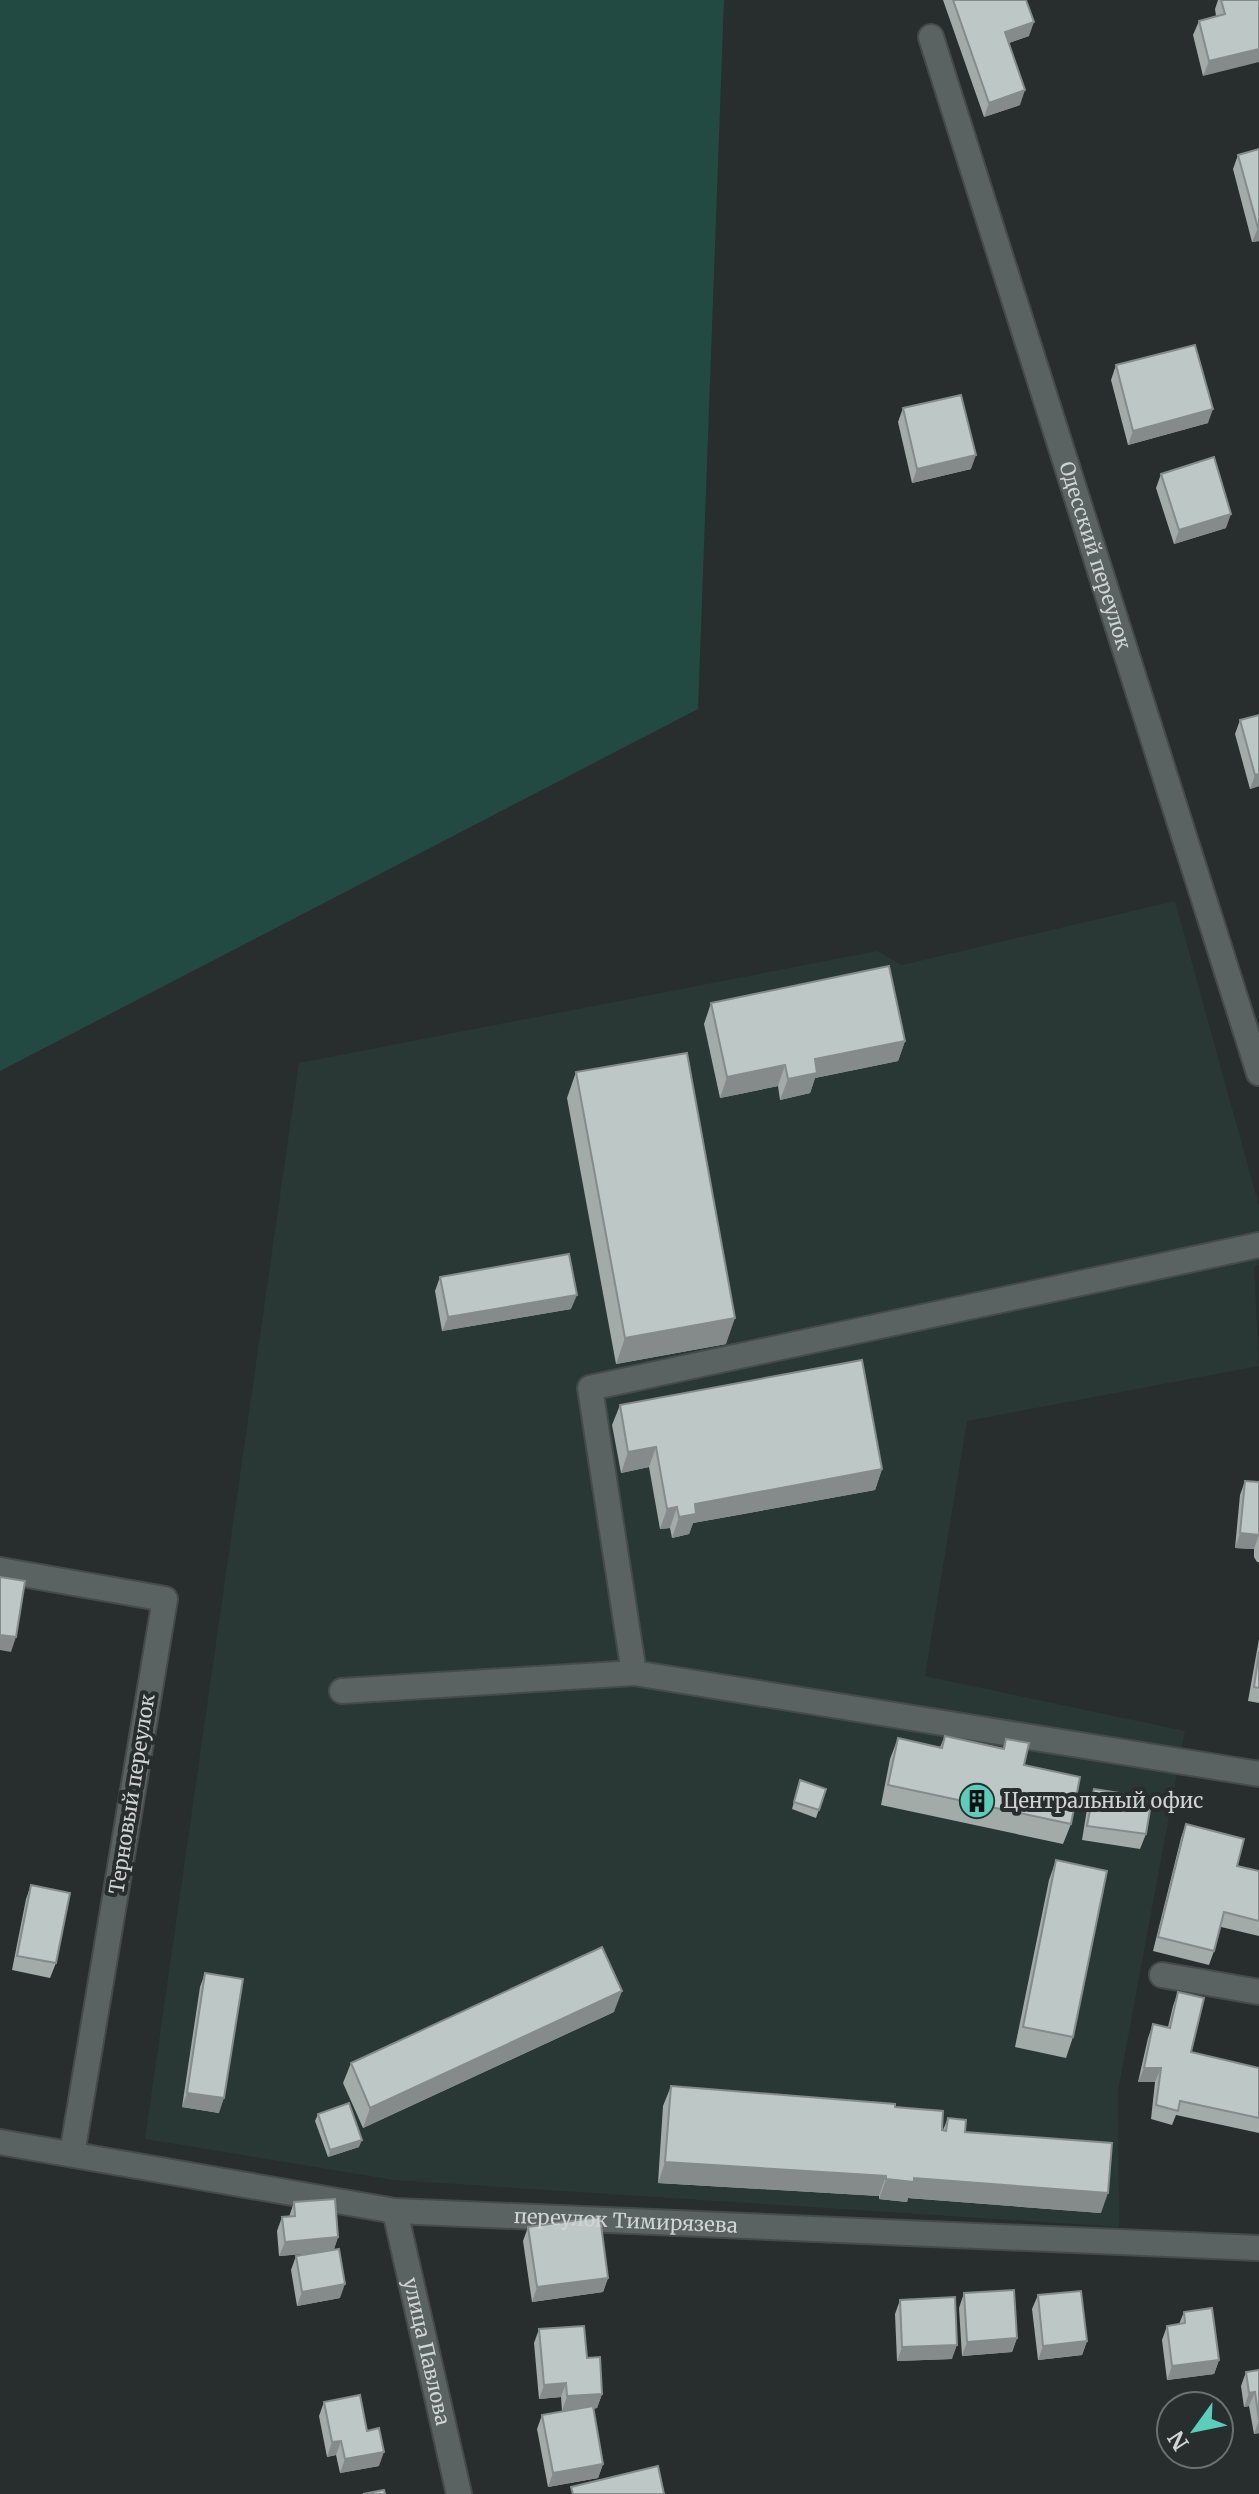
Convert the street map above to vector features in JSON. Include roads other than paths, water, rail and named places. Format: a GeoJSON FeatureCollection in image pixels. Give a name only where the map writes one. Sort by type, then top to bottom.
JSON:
{"type":"FeatureCollection","features":[{"type":"Feature","properties":{"kind":"street","name":"Одесский переулок"},"geometry":{"type":"LineString","coordinates":[[931,37],[1259,1073]]}},
{"type":"Feature","properties":{"kind":"street"},"geometry":{"type":"LineString","coordinates":[[634,1673],[590,1388],[1259,1245]]}},
{"type":"Feature","properties":{"kind":"street","name":"Терновый переулок"},"geometry":{"type":"LineString","coordinates":[[0,1570],[165,1599],[72,2154]]}},
{"type":"Feature","properties":{"kind":"street"},"geometry":{"type":"LineString","coordinates":[[342,1691],[634,1673],[1259,1774]]}},
{"type":"Feature","properties":{"kind":"street"},"geometry":{"type":"LineString","coordinates":[[1162,1975],[1259,1992]]}},
{"type":"Feature","properties":{"kind":"street","name":"переулок Тимирязева"},"geometry":{"type":"LineString","coordinates":[[0,2142],[395,2211],[1259,2248]]}},
{"type":"Feature","properties":{"kind":"street","name":"улица Павлова"},"geometry":{"type":"LineString","coordinates":[[395,2211],[459,2494]]}},
{"type":"Feature","properties":{"kind":"place","name":"Центральный офис"},"geometry":{"type":"Point","coordinates":[977,1801]}}]}
